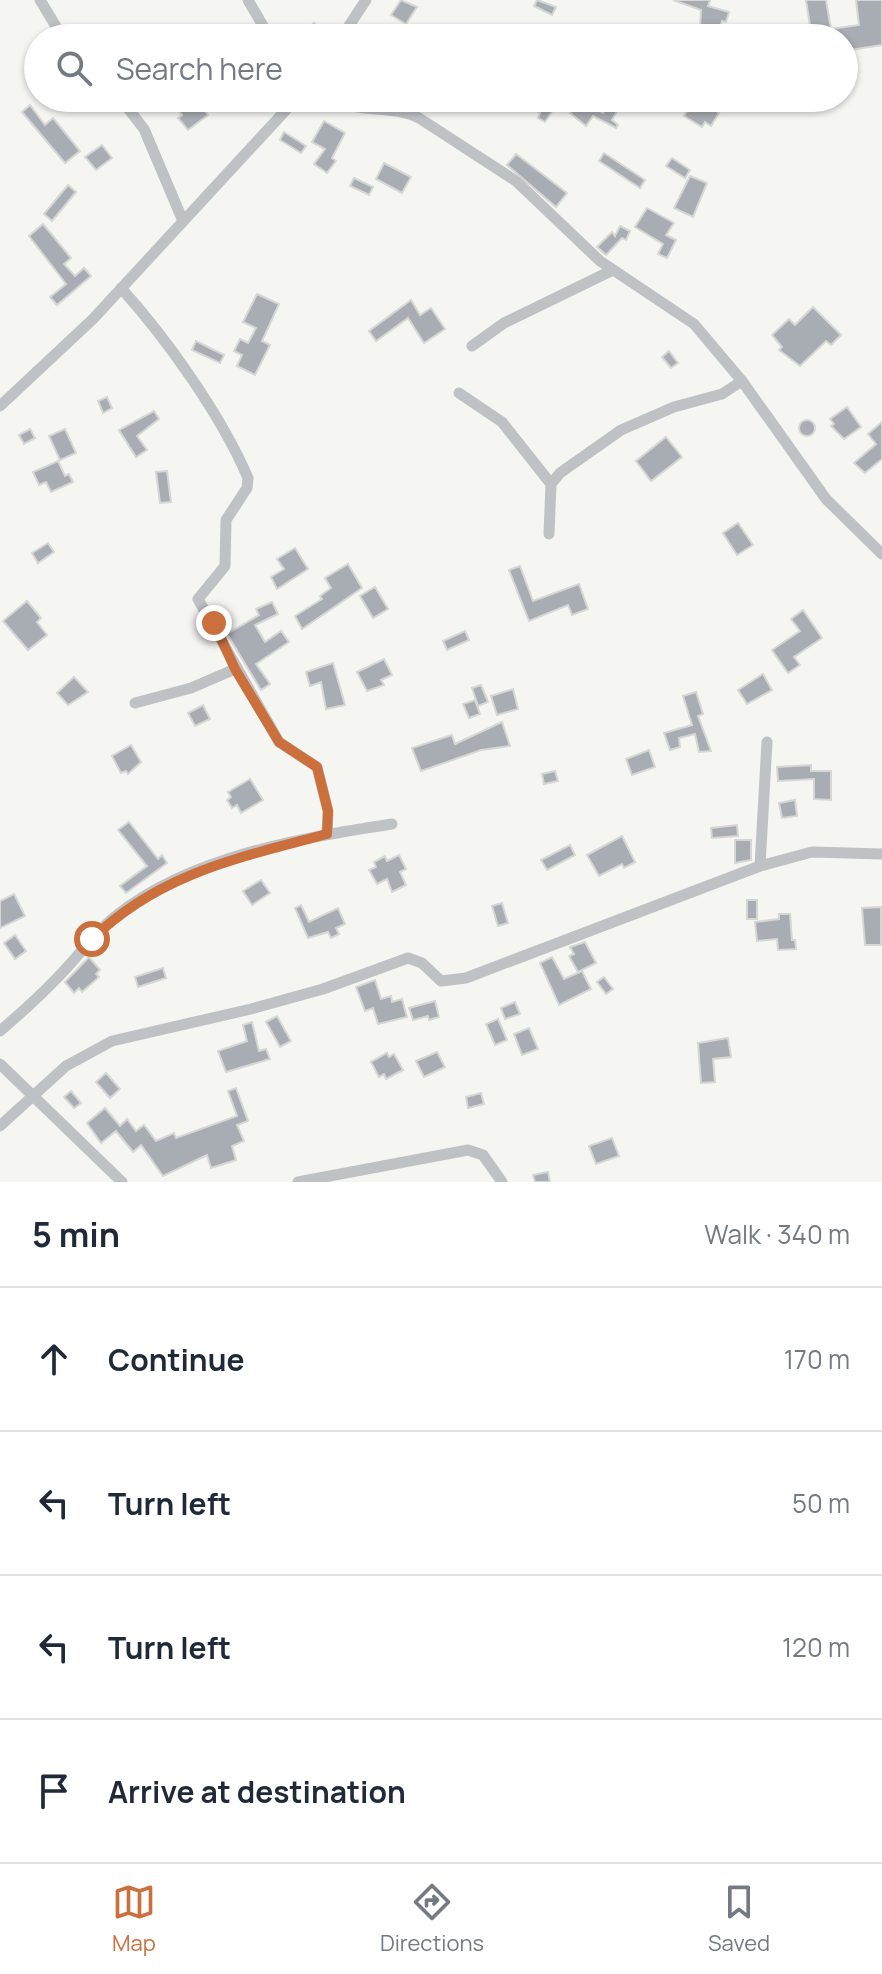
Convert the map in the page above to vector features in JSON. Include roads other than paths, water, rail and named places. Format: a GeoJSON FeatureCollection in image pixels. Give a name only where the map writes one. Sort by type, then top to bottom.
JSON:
{"type":"FeatureCollection","features":[{"type":"Feature","properties":{"kind":"street"},"geometry":{"type":"LineString","coordinates":[[40,0],[55,24]]}},
{"type":"Feature","properties":{"kind":"street"},"geometry":{"type":"LineString","coordinates":[[248,0],[262,24]]}},
{"type":"Feature","properties":{"kind":"street"},"geometry":{"type":"LineString","coordinates":[[350,24],[366,0]]}},
{"type":"Feature","properties":{"kind":"street"},"geometry":{"type":"LineString","coordinates":[[131,112],[144,129],[183,221]]}},
{"type":"Feature","properties":{"kind":"street"},"geometry":{"type":"LineString","coordinates":[[0,406],[121,288],[284,112]]}},
{"type":"Feature","properties":{"kind":"street"},"geometry":{"type":"LineString","coordinates":[[408,112],[516,181],[613,270],[680,312],[742,381],[826,499],[882,554]]}},
{"type":"Feature","properties":{"kind":"street"},"geometry":{"type":"LineString","coordinates":[[472,346],[515,318],[613,270]]}},
{"type":"Feature","properties":{"kind":"street"},"geometry":{"type":"LineString","coordinates":[[121,288],[152,322],[180,361],[248,478],[247,488],[226,520],[225,566],[198,599],[279,742],[317,767],[328,811],[327,834]]}},
{"type":"Feature","properties":{"kind":"street"},"geometry":{"type":"LineString","coordinates":[[549,534],[551,484],[560,473],[621,430],[674,407],[722,394],[742,381]]}},
{"type":"Feature","properties":{"kind":"street"},"geometry":{"type":"LineString","coordinates":[[459,393],[502,422],[551,484]]}},
{"type":"Feature","properties":{"kind":"street"},"geometry":{"type":"LineString","coordinates":[[135,703],[191,688],[235,669]]}},
{"type":"Feature","properties":{"kind":"street"},"geometry":{"type":"LineString","coordinates":[[760,866],[767,742]]}},
{"type":"Feature","properties":{"kind":"street"},"geometry":{"type":"LineString","coordinates":[[0,1031],[58,977],[115,916],[149,892],[223,862],[327,834],[392,824]]}},
{"type":"Feature","properties":{"kind":"street"},"geometry":{"type":"LineString","coordinates":[[0,1126],[85,1053],[112,1041],[266,1005],[408,958],[422,963],[441,981],[466,978],[760,866],[812,852],[882,854]]}},
{"type":"Feature","properties":{"kind":"street"},"geometry":{"type":"LineString","coordinates":[[0,1064],[122,1182]]}},
{"type":"Feature","properties":{"kind":"street"},"geometry":{"type":"LineString","coordinates":[[298,1182],[468,1150],[483,1155],[502,1182]]}}]}
